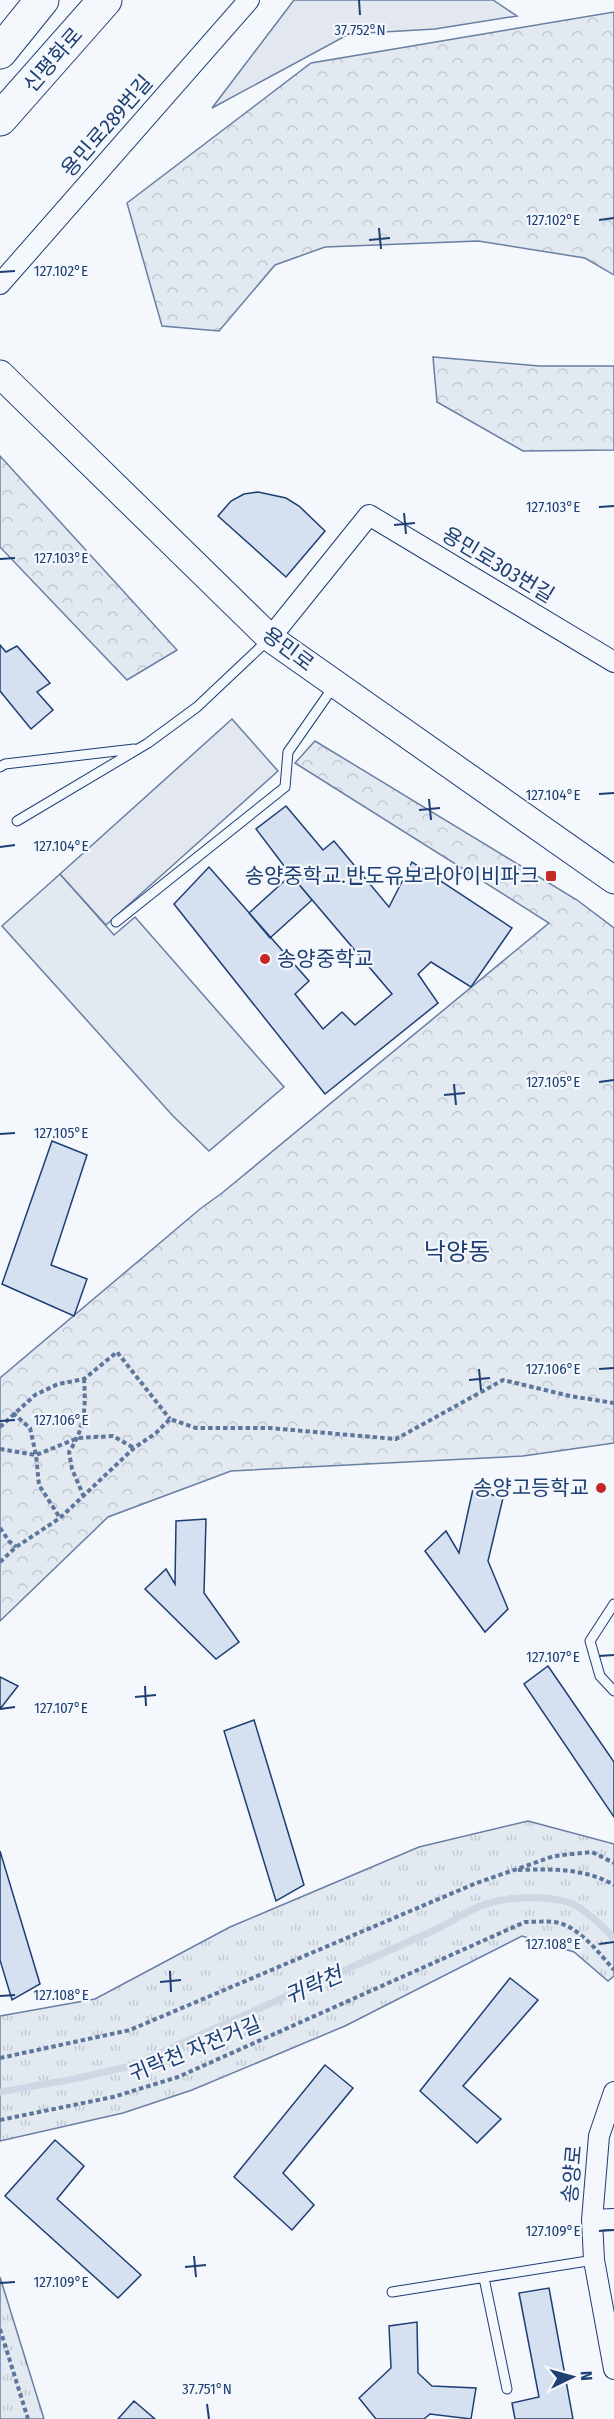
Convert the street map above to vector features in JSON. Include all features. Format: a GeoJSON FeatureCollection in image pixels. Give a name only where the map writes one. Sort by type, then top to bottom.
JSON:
{"type":"FeatureCollection","features":[{"type":"Feature","properties":{"kind":"highway"},"geometry":{"type":"LineString","coordinates":[[0,52],[42,0]]}},
{"type":"Feature","properties":{"kind":"highway","name":"신평화로"},"geometry":{"type":"LineString","coordinates":[[5,114],[105,0]]}},
{"type":"Feature","properties":{"kind":"street","name":"용민로289번길"},"geometry":{"type":"LineString","coordinates":[[0,284],[249,0]]}},
{"type":"Feature","properties":{"kind":"street","name":"용민로"},"geometry":{"type":"LineString","coordinates":[[0,374],[270,638],[614,879]]}},
{"type":"Feature","properties":{"kind":"street","name":"용민로303번길"},"geometry":{"type":"LineString","coordinates":[[270,638],[369,515],[614,662]]}},
{"type":"Feature","properties":{"kind":"street","name":"송양로"},"geometry":{"type":"LineString","coordinates":[[614,2092],[600,2136],[592,2220],[594,2260],[614,2369]]}},
{"type":"Feature","properties":{"kind":"street"},"geometry":{"type":"LineString","coordinates":[[592,2220],[614,2219]]}},
{"type":"Feature","properties":{"kind":"lane"},"geometry":{"type":"LineString","coordinates":[[17,820],[139,748],[196,707],[270,638]]}},
{"type":"Feature","properties":{"kind":"lane"},"geometry":{"type":"LineString","coordinates":[[117,922],[285,787],[288,752],[336,684]]}},
{"type":"Feature","properties":{"kind":"lane"},"geometry":{"type":"LineString","coordinates":[[0,767],[5,764],[139,748]]}},
{"type":"Feature","properties":{"kind":"lane"},"geometry":{"type":"LineString","coordinates":[[614,1604],[590,1641],[600,1676],[614,1691]]}},
{"type":"Feature","properties":{"kind":"lane"},"geometry":{"type":"LineString","coordinates":[[392,2292],[594,2260]]}},
{"type":"Feature","properties":{"kind":"lane"},"geometry":{"type":"LineString","coordinates":[[484,2278],[507,2389]]}},
{"type":"Feature","properties":{"kind":"path"},"geometry":{"type":"LineString","coordinates":[[0,1427],[35,1395],[58,1384],[84,1379],[117,1352],[170,1419],[196,1428],[269,1428],[396,1439],[503,1380],[570,1396],[614,1403]]}},
{"type":"Feature","properties":{"kind":"path"},"geometry":{"type":"LineString","coordinates":[[84,1379],[86,1407],[78,1438],[69,1452],[72,1469],[84,1497]]}},
{"type":"Feature","properties":{"kind":"path"},"geometry":{"type":"LineString","coordinates":[[13,1413],[30,1428],[39,1485],[60,1518]]}},
{"type":"Feature","properties":{"kind":"path"},"geometry":{"type":"LineString","coordinates":[[0,1562],[16,1547],[60,1518],[134,1448],[156,1433],[170,1419]]}},
{"type":"Feature","properties":{"kind":"path"},"geometry":{"type":"LineString","coordinates":[[0,1449],[36,1455],[78,1438],[113,1436],[134,1448]]}},
{"type":"Feature","properties":{"kind":"path"},"geometry":{"type":"LineString","coordinates":[[0,1528],[16,1547]]}},
{"type":"Feature","properties":{"kind":"path"},"geometry":{"type":"LineString","coordinates":[[0,1539],[9,1541]]}},
{"type":"Feature","properties":{"kind":"path","name":"귀락천 자전거길"},"geometry":{"type":"LineString","coordinates":[[0,2058],[130,2030],[474,1884],[554,1856],[592,1852],[614,1863]]}},
{"type":"Feature","properties":{"kind":"path","name":"귀락천 자전거길"},"geometry":{"type":"LineString","coordinates":[[514,1870],[564,1869],[604,1879],[614,1885]]}},
{"type":"Feature","properties":{"kind":"path","name":"귀락천 자전거길"},"geometry":{"type":"LineString","coordinates":[[0,2120],[113,2097],[178,2077],[525,1922],[556,1922],[577,1933],[595,1948],[614,1970]]}},
{"type":"Feature","properties":{"kind":"path"},"geometry":{"type":"LineString","coordinates":[[0,2329],[28,2419]]}},
{"type":"Feature","properties":{"kind":"green space"},"geometry":{"type":"Polygon","coordinates":[[[614,12],[614,275],[585,258],[478,241],[325,247],[275,265],[219,331],[162,326],[127,203],[311,63],[614,12]]]}},
{"type":"Feature","properties":{"kind":"green space"},"geometry":{"type":"Polygon","coordinates":[[[433,357],[539,366],[614,366],[614,450],[523,451],[437,402],[433,357]]]}},
{"type":"Feature","properties":{"kind":"green space"},"geometry":{"type":"Polygon","coordinates":[[[0,456],[177,650],[127,680],[0,547],[0,456]]]}},
{"type":"Feature","properties":{"kind":"green space"},"geometry":{"type":"Polygon","coordinates":[[[315,741],[577,900],[614,928],[614,1443],[523,1456],[231,1471],[108,1517],[0,1621],[0,1378],[200,1209],[549,923],[295,763],[315,741]]]}},
{"type":"Feature","properties":{"kind":"green space"},"geometry":{"type":"Polygon","coordinates":[[[60,874],[114,935],[135,917],[284,1087],[209,1151],[173,1116],[2,926],[60,874]]]}},
{"type":"Feature","properties":{"kind":"green space"},"geometry":{"type":"Polygon","coordinates":[[[528,1821],[614,1844],[614,1976],[608,1981],[574,1952],[522,1936],[345,2026],[192,2090],[123,2113],[0,2141],[0,2016],[95,1999],[230,1927],[419,1847],[528,1821]]]}},
{"type":"Feature","properties":{"kind":"green space"},"geometry":{"type":"Polygon","coordinates":[[[0,2277],[44,2419],[0,2419],[0,2277]]]}},
{"type":"Feature","properties":{"kind":"shaded area"},"geometry":{"type":"Polygon","coordinates":[[[294,0],[493,0],[517,16],[435,29],[349,34],[212,108],[294,0]]]}},
{"type":"Feature","properties":{"kind":"shaded area"},"geometry":{"type":"Polygon","coordinates":[[[232,719],[278,771],[106,925],[60,874],[232,719]]]}},
{"type":"Feature","properties":{"kind":"building"},"geometry":{"type":"Polygon","coordinates":[[[258,492],[286,498],[299,506],[325,531],[286,577],[218,516],[231,501],[244,494],[258,492]]]}},
{"type":"Feature","properties":{"kind":"building"},"geometry":{"type":"Polygon","coordinates":[[[0,645],[6,652],[17,646],[50,683],[37,692],[53,710],[31,729],[0,691],[0,645]]]}},
{"type":"Feature","properties":{"kind":"building"},"geometry":{"type":"Polygon","coordinates":[[[286,806],[323,850],[334,841],[389,907],[412,862],[512,928],[471,987],[431,962],[418,974],[438,1003],[325,1094],[174,904],[209,867],[309,981],[295,994],[323,1029],[342,1012],[355,1025],[392,994],[291,875],[256,829],[286,806]]]}},
{"type":"Feature","properties":{"kind":"building"},"geometry":{"type":"Polygon","coordinates":[[[291,875],[312,900],[270,938],[249,913],[291,875]]]}},
{"type":"Feature","properties":{"kind":"building"},"geometry":{"type":"Polygon","coordinates":[[[52,1141],[87,1155],[51,1265],[87,1279],[74,1316],[2,1284],[52,1141]]]}},
{"type":"Feature","properties":{"kind":"building"},"geometry":{"type":"Polygon","coordinates":[[[473,1489],[503,1498],[488,1561],[508,1609],[485,1632],[425,1551],[446,1531],[459,1553],[473,1489]]]}},
{"type":"Feature","properties":{"kind":"building"},"geometry":{"type":"Polygon","coordinates":[[[206,1519],[204,1593],[239,1642],[216,1659],[145,1589],[166,1569],[175,1584],[176,1521],[206,1519]]]}},
{"type":"Feature","properties":{"kind":"building"},"geometry":{"type":"Polygon","coordinates":[[[548,1666],[614,1762],[614,1817],[524,1684],[548,1666]]]}},
{"type":"Feature","properties":{"kind":"building"},"geometry":{"type":"Polygon","coordinates":[[[0,1677],[18,1686],[0,1709],[0,1677]]]}},
{"type":"Feature","properties":{"kind":"building"},"geometry":{"type":"Polygon","coordinates":[[[254,1720],[304,1885],[276,1901],[224,1731],[254,1720]]]}},
{"type":"Feature","properties":{"kind":"building"},"geometry":{"type":"Polygon","coordinates":[[[0,1851],[40,1984],[12,2000],[0,1960],[0,1851]]]}},
{"type":"Feature","properties":{"kind":"building"},"geometry":{"type":"Polygon","coordinates":[[[510,1978],[538,2000],[463,2086],[501,2119],[477,2143],[420,2091],[510,1978]]]}},
{"type":"Feature","properties":{"kind":"building"},"geometry":{"type":"Polygon","coordinates":[[[325,2065],[353,2088],[283,2173],[314,2205],[292,2230],[234,2177],[325,2065]]]}},
{"type":"Feature","properties":{"kind":"building"},"geometry":{"type":"Polygon","coordinates":[[[55,2140],[84,2166],[57,2199],[141,2275],[118,2298],[5,2196],[55,2140]]]}},
{"type":"Feature","properties":{"kind":"building"},"geometry":{"type":"Polygon","coordinates":[[[549,2288],[573,2419],[515,2419],[512,2403],[539,2397],[519,2293],[549,2288]]]}},
{"type":"Feature","properties":{"kind":"building"},"geometry":{"type":"Polygon","coordinates":[[[417,2322],[418,2373],[432,2386],[476,2388],[471,2419],[430,2414],[424,2419],[376,2419],[359,2398],[391,2368],[389,2326],[417,2322]]]}},
{"type":"Feature","properties":{"kind":"building"},"geometry":{"type":"Polygon","coordinates":[[[134,2401],[155,2419],[118,2419],[134,2401]]]}},
{"type":"Feature","properties":{"kind":"waterway","name":"귀락천"},"geometry":{"type":"LineString","coordinates":[[0,2092],[131,2066],[437,1929],[488,1903],[524,1898],[561,1900],[581,1909],[614,1939]]}},
{"type":"Feature","properties":{"kind":"place","name":"송양중학교.반도유보라아이비파크"},"geometry":{"type":"Point","coordinates":[551,876]}},
{"type":"Feature","properties":{"kind":"place","name":"송양중학교"},"geometry":{"type":"Point","coordinates":[265,959]}},
{"type":"Feature","properties":{"kind":"place","name":"송양고등학교"},"geometry":{"type":"Point","coordinates":[601,1488]}},
{"type":"Feature","properties":{"kind":"district","name":"낙양동"},"geometry":{"type":"Point","coordinates":[457,1252]}}]}
